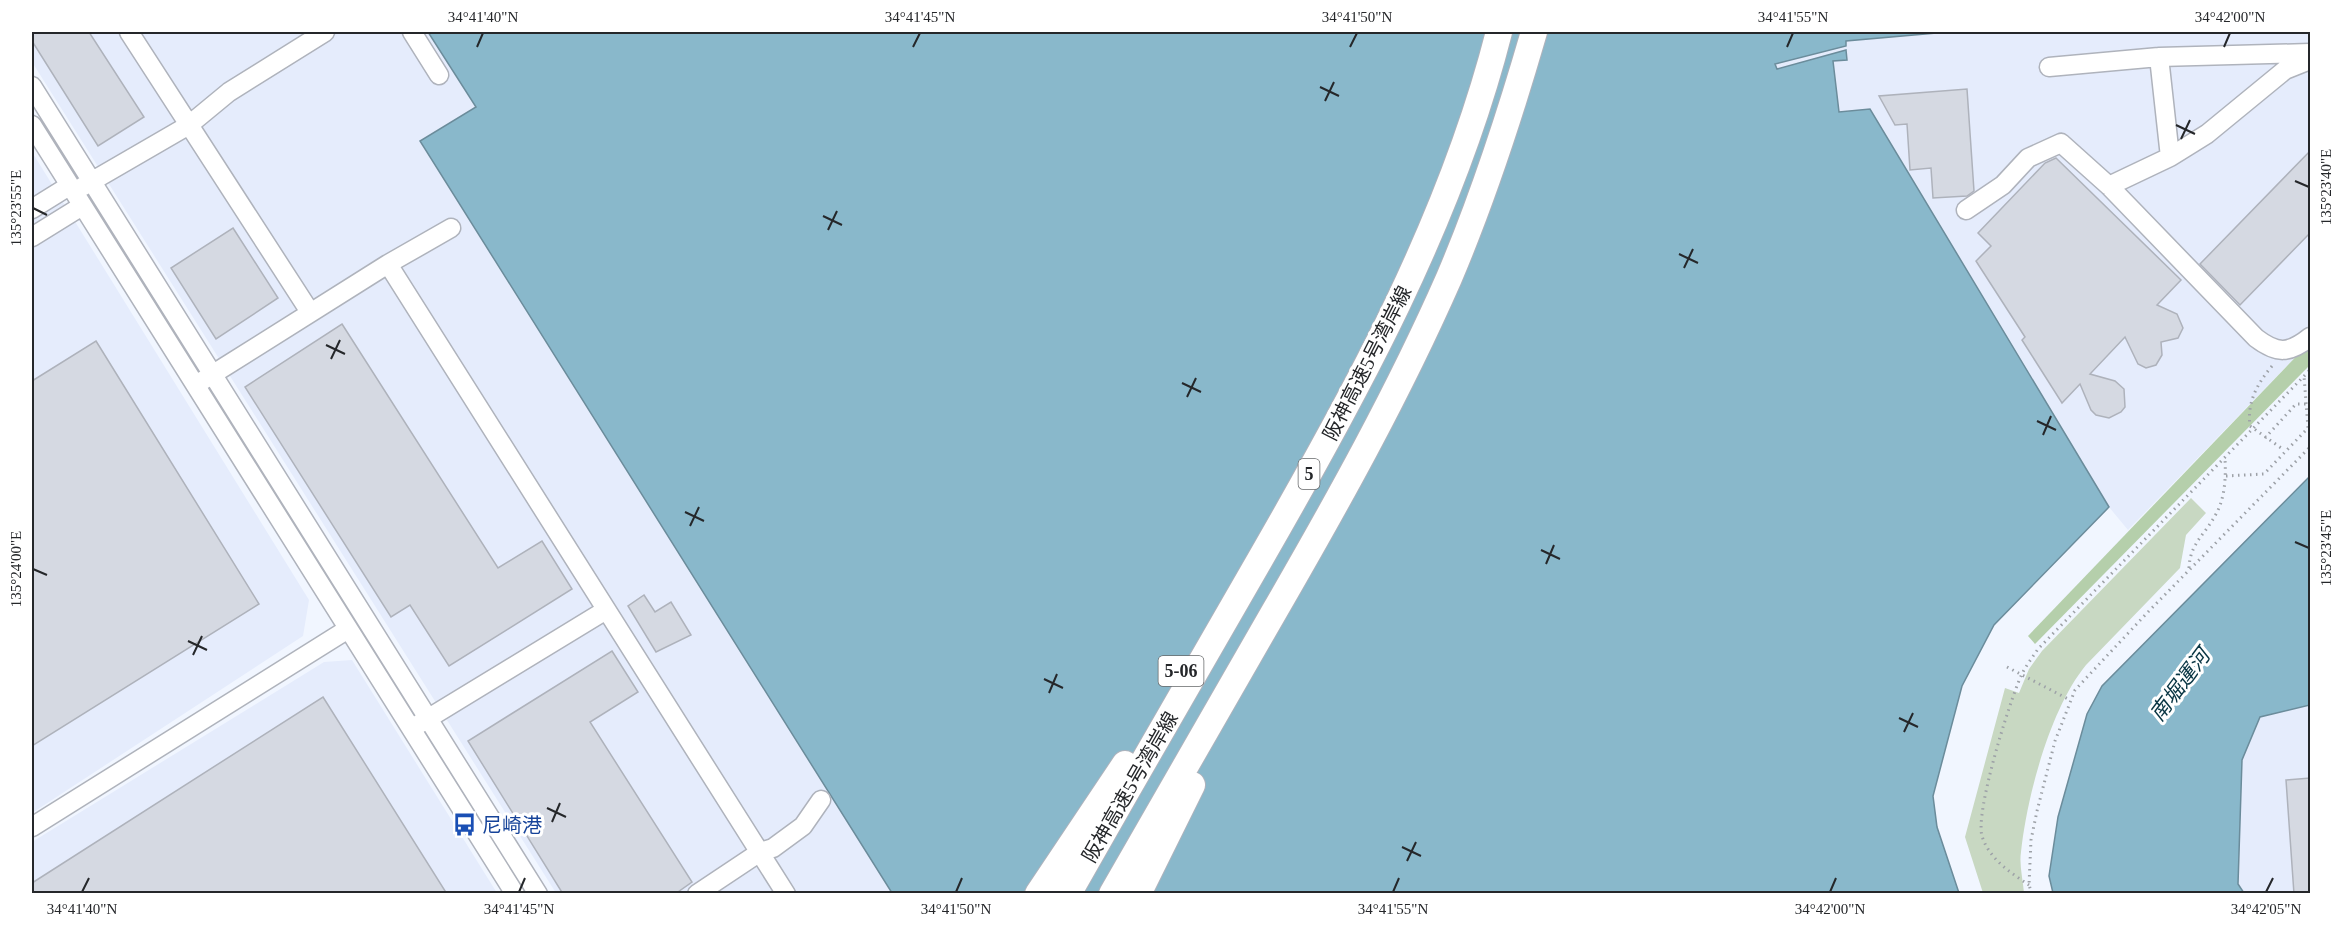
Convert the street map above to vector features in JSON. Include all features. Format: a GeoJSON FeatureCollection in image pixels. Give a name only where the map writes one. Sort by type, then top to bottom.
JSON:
{"type":"FeatureCollection","features":[{"type":"Feature","properties":{"kind":"highway","name":"阪神高速5号湾岸線"},"geometry":{"type":"LineString","coordinates":[[1068,894],[1356,390],[1416,265],[1470,129],[1499,32]]}},
{"type":"Feature","properties":{"kind":"highway","name":"阪神高速5号湾岸線"},"geometry":{"type":"LineString","coordinates":[[1112,894],[1357,468],[1444,288],[1498,150],[1534,32]]}},
{"type":"Feature","properties":{"kind":"highway","name":"5-06"},"geometry":{"type":"LineString","coordinates":[[1038,894],[1130,756],[1254,547],[1324,449]]}},
{"type":"Feature","properties":{"kind":"highway"},"geometry":{"type":"LineString","coordinates":[[1138,894],[1277,606]]}},
{"type":"Feature","properties":{"kind":"street"},"geometry":{"type":"LineString","coordinates":[[129,32],[310,312]]}},
{"type":"Feature","properties":{"kind":"street"},"geometry":{"type":"LineString","coordinates":[[32,237],[92,181],[189,125],[230,92],[325,32]]}},
{"type":"Feature","properties":{"kind":"street"},"geometry":{"type":"LineString","coordinates":[[412,32],[439,75]]}},
{"type":"Feature","properties":{"kind":"street"},"geometry":{"type":"LineString","coordinates":[[2049,67],[2159,57],[2310,53]]}},
{"type":"Feature","properties":{"kind":"street"},"geometry":{"type":"LineString","coordinates":[[2159,57],[2170,157]]}},
{"type":"Feature","properties":{"kind":"street"},"geometry":{"type":"LineString","coordinates":[[2109,186],[2170,157],[2207,134],[2285,70],[2310,60]]}},
{"type":"Feature","properties":{"kind":"street"},"geometry":{"type":"LineString","coordinates":[[32,86],[538,894]]}},
{"type":"Feature","properties":{"kind":"street"},"geometry":{"type":"LineString","coordinates":[[32,125],[515,894]]}},
{"type":"Feature","properties":{"kind":"street"},"geometry":{"type":"LineString","coordinates":[[1966,210],[2003,185],[2028,158],[2061,143],[2109,186],[2256,338],[2271,349],[2284,350],[2300,346],[2310,337]]}},
{"type":"Feature","properties":{"kind":"street"},"geometry":{"type":"LineString","coordinates":[[32,208],[75,195]]}},
{"type":"Feature","properties":{"kind":"street"},"geometry":{"type":"LineString","coordinates":[[195,386],[310,312],[451,228]]}},
{"type":"Feature","properties":{"kind":"street"},"geometry":{"type":"LineString","coordinates":[[388,264],[786,894]]}},
{"type":"Feature","properties":{"kind":"street"},"geometry":{"type":"LineString","coordinates":[[412,728],[606,610]]}},
{"type":"Feature","properties":{"kind":"street"},"geometry":{"type":"LineString","coordinates":[[32,827],[348,629]]}},
{"type":"Feature","properties":{"kind":"street"},"geometry":{"type":"LineString","coordinates":[[697,894],[760,852],[773,848],[802,826],[821,800]]}},
{"type":"Feature","properties":{"kind":"path"},"geometry":{"type":"LineString","coordinates":[[2284,350],[2255,391],[2248,410],[2250,426],[2284,450]]}},
{"type":"Feature","properties":{"kind":"path"},"geometry":{"type":"LineString","coordinates":[[2029,885],[1994,858],[1982,836],[1981,815],[2007,716],[2021,675],[2038,649],[2310,370]]}},
{"type":"Feature","properties":{"kind":"path"},"geometry":{"type":"LineString","coordinates":[[2226,476],[2264,474],[2284,450],[2308,428],[2309,404],[2304,376]]}},
{"type":"Feature","properties":{"kind":"path"},"geometry":{"type":"LineString","coordinates":[[2265,438],[2296,404],[2309,404]]}},
{"type":"Feature","properties":{"kind":"path"},"geometry":{"type":"LineString","coordinates":[[2032,894],[2029,885],[2031,840],[2037,811],[2055,741],[2075,690],[2102,659],[2310,447]]}},
{"type":"Feature","properties":{"kind":"path"},"geometry":{"type":"LineString","coordinates":[[2189,570],[2194,543],[2216,514],[2226,476],[2225,458]]}},
{"type":"Feature","properties":{"kind":"path"},"geometry":{"type":"LineString","coordinates":[[2007,667],[2070,700]]}},
{"type":"Feature","properties":{"kind":"shaded area"},"geometry":{"type":"Polygon","coordinates":[[[32,32],[428,32],[476,107],[420,142],[892,893],[556,893],[32,62],[32,32]]]}},
{"type":"Feature","properties":{"kind":"shaded area"},"geometry":{"type":"Polygon","coordinates":[[[1948,32],[2310,32],[2310,342],[2128,530],[2109,507],[1870,109],[1839,112],[1833,60],[1846,50],[1776,69],[1774,63],[1846,45],[1845,41],[1948,32]]]}},
{"type":"Feature","properties":{"kind":"shaded area"},"geometry":{"type":"Polygon","coordinates":[[[32,152],[309,600],[303,636],[32,813],[32,152]]]}},
{"type":"Feature","properties":{"kind":"shaded area"},"geometry":{"type":"Polygon","coordinates":[[[352,660],[497,893],[32,894],[32,842],[324,662],[352,660]]]}},
{"type":"Feature","properties":{"kind":"shaded area"},"geometry":{"type":"Polygon","coordinates":[[[2310,705],[2310,893],[2244,893],[2238,884],[2242,760],[2260,717],[2310,705]]]}},
{"type":"Feature","properties":{"kind":"green space"},"geometry":{"type":"Polygon","coordinates":[[[2310,342],[2310,365],[2035,644],[2028,636],[2310,342]]]}},
{"type":"Feature","properties":{"kind":"green space"},"geometry":{"type":"Polygon","coordinates":[[[2191,498],[2206,513],[2186,535],[2180,568],[2086,665],[2073,683],[2051,729],[2035,780],[2024,830],[2020,862],[2024,893],[1983,893],[1965,837],[2005,688],[2019,693],[2029,669],[2042,651],[2191,498]]]}},
{"type":"Feature","properties":{"kind":"water"},"geometry":{"type":"Polygon","coordinates":[[[428,32],[1948,32],[1846,41],[1846,46],[1775,64],[1777,69],[1846,50],[1847,60],[1833,61],[1839,112],[1870,109],[2109,507],[1994,625],[1962,686],[1933,796],[1937,827],[1959,893],[892,893],[420,141],[476,107],[428,32]]]}},
{"type":"Feature","properties":{"kind":"water","name":"南堀運河"},"geometry":{"type":"Polygon","coordinates":[[[2310,476],[2310,705],[2260,717],[2242,760],[2238,884],[2244,893],[2053,893],[2049,876],[2058,817],[2087,714],[2102,686],[2310,476]]]}},
{"type":"Feature","properties":{"kind":"building"},"geometry":{"type":"Polygon","coordinates":[[[32,32],[89,32],[144,117],[98,146],[32,41],[32,32]]]}},
{"type":"Feature","properties":{"kind":"building"},"geometry":{"type":"Polygon","coordinates":[[[1967,89],[1974,191],[1967,196],[1933,198],[1931,168],[1910,170],[1907,124],[1895,125],[1879,96],[1967,89]]]}},
{"type":"Feature","properties":{"kind":"building"},"geometry":{"type":"Polygon","coordinates":[[[2310,151],[2310,233],[2240,305],[2200,264],[2310,151]]]}},
{"type":"Feature","properties":{"kind":"building"},"geometry":{"type":"Polygon","coordinates":[[[2056,158],[2181,280],[2157,305],[2177,314],[2183,328],[2178,338],[2161,342],[2162,355],[2156,365],[2146,368],[2138,364],[2125,337],[2090,374],[2115,381],[2124,389],[2125,407],[2121,412],[2109,418],[2096,415],[2091,410],[2080,384],[2062,403],[2022,340],[2025,337],[1976,261],[1991,246],[1978,233],[2045,163],[2056,158]]]}},
{"type":"Feature","properties":{"kind":"building"},"geometry":{"type":"Polygon","coordinates":[[[233,228],[278,298],[216,339],[171,268],[233,228]]]}},
{"type":"Feature","properties":{"kind":"building"},"geometry":{"type":"Polygon","coordinates":[[[342,324],[498,568],[542,541],[572,589],[449,666],[410,605],[391,617],[245,387],[342,324]]]}},
{"type":"Feature","properties":{"kind":"building"},"geometry":{"type":"Polygon","coordinates":[[[96,341],[259,604],[32,746],[32,381],[96,341]]]}},
{"type":"Feature","properties":{"kind":"building"},"geometry":{"type":"Polygon","coordinates":[[[644,595],[655,612],[671,602],[691,635],[656,652],[628,606],[644,595]]]}},
{"type":"Feature","properties":{"kind":"building"},"geometry":{"type":"Polygon","coordinates":[[[612,651],[638,692],[590,722],[692,882],[675,894],[563,894],[468,741],[612,651]]]}},
{"type":"Feature","properties":{"kind":"building"},"geometry":{"type":"Polygon","coordinates":[[[323,697],[447,894],[32,894],[32,883],[323,697]]]}},
{"type":"Feature","properties":{"kind":"building"},"geometry":{"type":"Polygon","coordinates":[[[2310,778],[2310,894],[2294,894],[2286,780],[2310,778]]]}},
{"type":"Feature","properties":{"kind":"place","name":"尼崎港"},"geometry":{"type":"Point","coordinates":[464,825]}}]}
